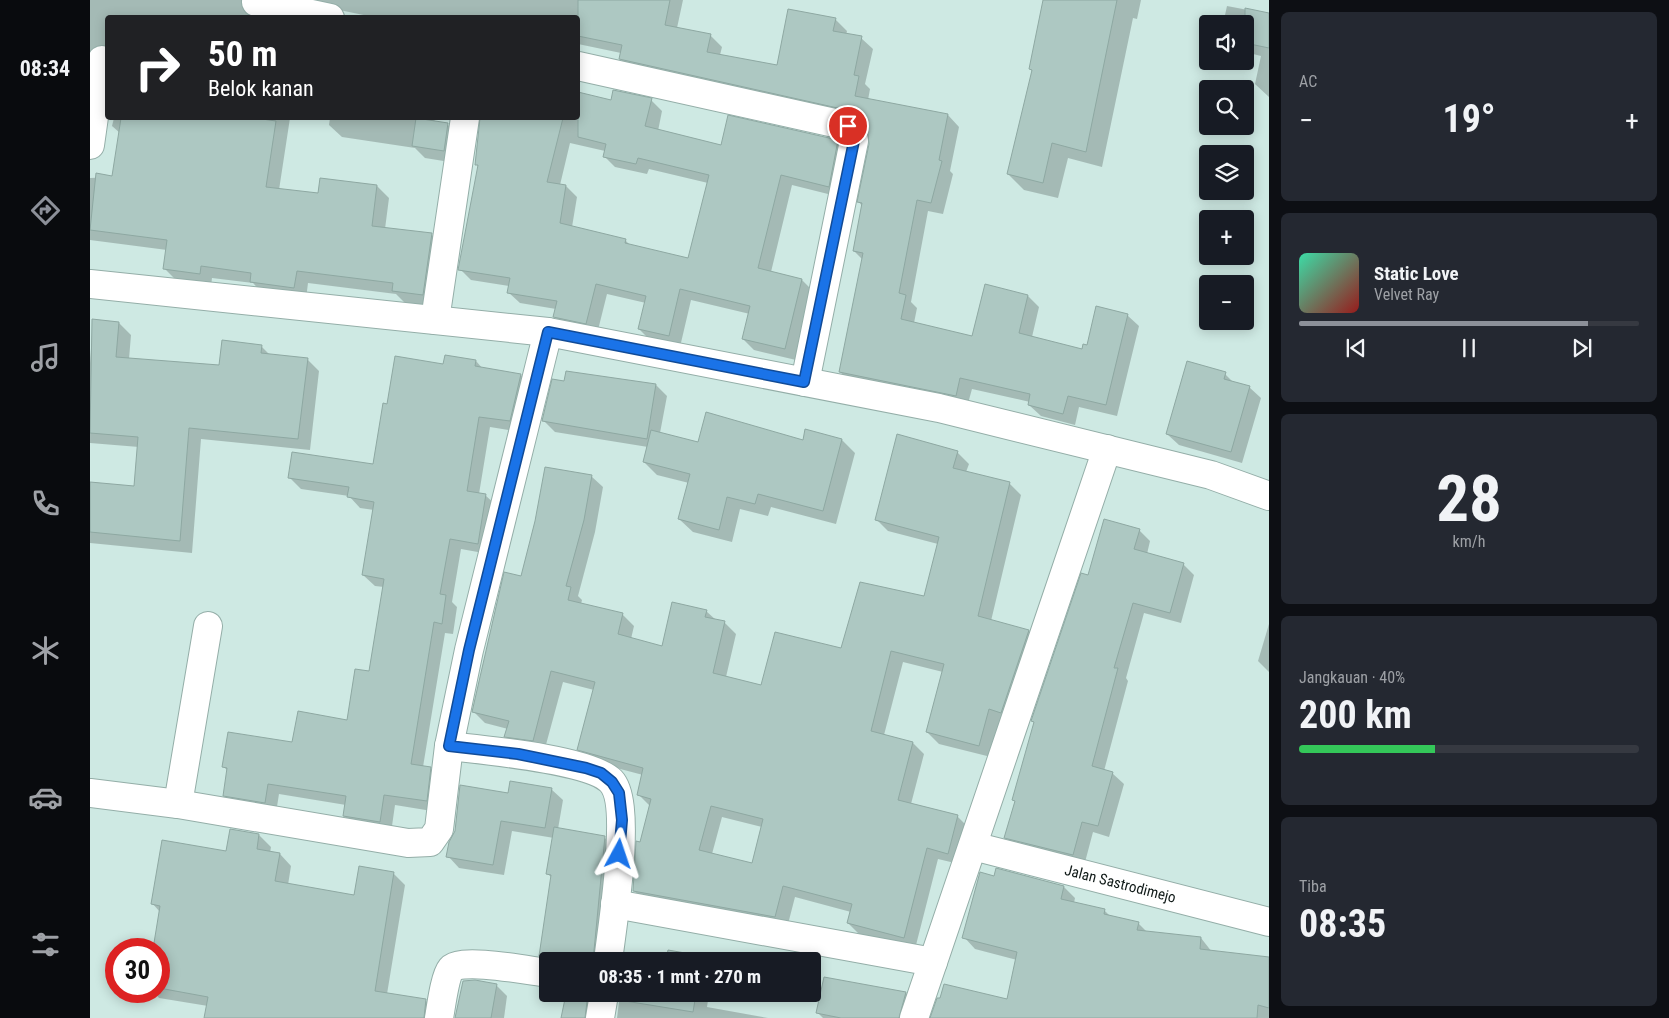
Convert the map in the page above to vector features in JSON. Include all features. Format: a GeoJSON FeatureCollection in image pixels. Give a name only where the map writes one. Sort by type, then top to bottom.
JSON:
{"type":"FeatureCollection","features":[{"type":"Feature","properties":{"kind":"street"},"geometry":{"type":"LineString","coordinates":[[255,7],[310,15]]}},
{"type":"Feature","properties":{"kind":"street"},"geometry":{"type":"LineString","coordinates":[[90,145],[100,60]]}},
{"type":"Feature","properties":{"kind":"street"},"geometry":{"type":"LineString","coordinates":[[580,66],[848,126],[852,130],[854,141],[804,382]]}},
{"type":"Feature","properties":{"kind":"street"},"geometry":{"type":"LineString","coordinates":[[435,320],[465,120]]}},
{"type":"Feature","properties":{"kind":"street"},"geometry":{"type":"LineString","coordinates":[[90,284],[548,332],[939,408],[1211,475],[1269,496]]}},
{"type":"Feature","properties":{"kind":"street"},"geometry":{"type":"LineString","coordinates":[[90,793],[178,804],[408,843],[430,842],[439,829],[449,746],[469,650],[548,332]]}},
{"type":"Feature","properties":{"kind":"street"},"geometry":{"type":"LineString","coordinates":[[914,1018],[1107,449]]}},
{"type":"Feature","properties":{"kind":"street"},"geometry":{"type":"LineString","coordinates":[[178,804],[208,626]]}},
{"type":"Feature","properties":{"kind":"street"},"geometry":{"type":"LineString","coordinates":[[449,746],[518,754],[586,768],[601,773],[612,782],[619,793],[622,820],[609,952]]}},
{"type":"Feature","properties":{"kind":"street","name":"Jalan Sastrodimejo"},"geometry":{"type":"LineString","coordinates":[[973,846],[1207,904],[1269,922]]}},
{"type":"Feature","properties":{"kind":"street"},"geometry":{"type":"LineString","coordinates":[[615,904],[933,962]]}},
{"type":"Feature","properties":{"kind":"street"},"geometry":{"type":"LineString","coordinates":[[439,1018],[450,970],[456,964],[471,963],[539,972]]}},
{"type":"Feature","properties":{"kind":"street"},"geometry":{"type":"LineString","coordinates":[[600,1018],[603,1002]]}},
{"type":"Feature","properties":{"kind":"building"},"geometry":{"type":"Polygon","coordinates":[[[578,0],[670,0],[665,25],[711,34],[707,52],[777,65],[788,9],[836,18],[833,31],[862,36],[854,75],[859,76],[855,96],[948,114],[939,160],[942,161],[931,203],[917,200],[899,293],[906,295],[901,319],[972,336],[985,284],[1028,295],[1019,333],[1082,349],[1083,344],[1087,345],[1096,306],[1128,314],[1106,405],[1068,396],[1063,414],[1028,405],[1030,394],[960,378],[956,396],[839,372],[863,253],[853,251],[862,203],[857,202],[869,144],[867,127],[863,119],[851,111],[619,59],[622,45],[580,36],[580,15],[578,15],[578,0]]]}},
{"type":"Feature","properties":{"kind":"building"},"geometry":{"type":"Polygon","coordinates":[[[1043,0],[1117,0],[1086,152],[1052,143],[1043,183],[1007,174],[1032,70],[1029,69],[1043,0]]]}},
{"type":"Feature","properties":{"kind":"building"},"geometry":{"type":"Polygon","coordinates":[[[1245,8],[1269,13],[1269,48],[1254,45],[1254,15],[1245,15],[1245,8]]]}},
{"type":"Feature","properties":{"kind":"building"},"geometry":{"type":"Polygon","coordinates":[[[613,90],[652,98],[645,126],[721,145],[728,115],[838,140],[829,187],[781,175],[758,268],[802,279],[785,349],[742,339],[750,306],[680,289],[669,336],[638,329],[646,296],[596,284],[586,324],[553,317],[557,301],[507,293],[510,278],[458,270],[478,165],[475,165],[480,120],[562,120],[547,182],[566,185],[560,223],[626,239],[625,243],[688,258],[709,175],[638,158],[636,164],[603,157],[606,144],[578,137],[580,92],[611,100],[613,90]]]}},
{"type":"Feature","properties":{"kind":"building"},"geometry":{"type":"Polygon","coordinates":[[[121,120],[276,121],[266,187],[318,193],[320,178],[377,185],[372,226],[432,233],[423,295],[392,291],[393,283],[297,271],[294,288],[250,282],[251,273],[201,266],[200,274],[163,269],[167,240],[90,230],[96,173],[112,176],[121,120]]]}},
{"type":"Feature","properties":{"kind":"building"},"geometry":{"type":"Polygon","coordinates":[[[416,120],[448,123],[444,151],[412,146],[416,120]]]}},
{"type":"Feature","properties":{"kind":"building"},"geometry":{"type":"Polygon","coordinates":[[[92,319],[119,322],[116,357],[219,365],[222,340],[262,345],[261,353],[308,358],[298,439],[189,428],[180,541],[90,532],[90,482],[134,486],[138,437],[90,433],[92,319]]]}},
{"type":"Feature","properties":{"kind":"building"},"geometry":{"type":"Polygon","coordinates":[[[445,355],[476,360],[475,366],[521,374],[510,421],[479,417],[467,491],[486,494],[478,544],[450,539],[440,594],[446,595],[442,624],[434,622],[411,764],[431,767],[427,801],[384,795],[380,822],[343,816],[346,796],[268,784],[265,803],[223,796],[227,768],[222,767],[228,732],[292,742],[298,711],[347,720],[355,669],[369,671],[384,579],[362,575],[374,502],[347,497],[349,487],[288,478],[292,452],[373,464],[383,403],[387,404],[395,356],[443,364],[445,355]]]}},
{"type":"Feature","properties":{"kind":"building"},"geometry":{"type":"Polygon","coordinates":[[[1187,361],[1226,372],[1224,379],[1250,386],[1231,452],[1166,434],[1187,361]]]}},
{"type":"Feature","properties":{"kind":"building"},"geometry":{"type":"Polygon","coordinates":[[[566,371],[656,384],[647,439],[542,421],[552,379],[564,381],[566,371]]]}},
{"type":"Feature","properties":{"kind":"building"},"geometry":{"type":"Polygon","coordinates":[[[706,412],[803,440],[805,429],[842,439],[823,511],[758,494],[755,504],[727,497],[719,530],[678,519],[690,474],[643,462],[651,430],[698,442],[706,412]]]}},
{"type":"Feature","properties":{"kind":"building"},"geometry":{"type":"Polygon","coordinates":[[[897,434],[958,451],[953,468],[1010,482],[978,616],[1029,630],[1001,713],[989,709],[979,746],[926,732],[944,664],[891,651],[871,731],[913,742],[898,800],[958,815],[948,854],[927,848],[904,938],[847,923],[852,904],[783,886],[775,917],[633,891],[636,841],[640,842],[651,799],[637,795],[643,768],[577,750],[595,682],[551,671],[533,741],[504,737],[509,721],[472,712],[504,572],[521,576],[535,521],[545,467],[592,475],[584,520],[566,586],[571,587],[568,600],[623,613],[618,634],[662,646],[672,602],[707,610],[705,617],[725,621],[713,673],[761,685],[775,632],[841,648],[860,582],[924,596],[939,537],[875,520],[897,434]],[[711,806],[699,850],[752,863],[763,819],[711,806]]]}},
{"type":"Feature","properties":{"kind":"building"},"geometry":{"type":"Polygon","coordinates":[[[1104,519],[1140,529],[1134,549],[1184,563],[1170,613],[1133,603],[1114,668],[1118,668],[1092,766],[1113,772],[1098,826],[1082,822],[1073,855],[1004,838],[1015,801],[1012,800],[1034,722],[1031,721],[1081,573],[1088,575],[1104,519]]]}},
{"type":"Feature","properties":{"kind":"building"},"geometry":{"type":"Polygon","coordinates":[[[510,781],[552,788],[545,828],[501,821],[493,865],[446,857],[449,842],[455,831],[460,785],[508,793],[510,781]]]}},
{"type":"Feature","properties":{"kind":"building"},"geometry":{"type":"Polygon","coordinates":[[[554,827],[605,836],[594,952],[540,952],[551,875],[546,874],[554,827]]]}},
{"type":"Feature","properties":{"kind":"building"},"geometry":{"type":"Polygon","coordinates":[[[230,829],[259,834],[257,849],[280,853],[275,881],[354,895],[359,866],[394,872],[375,991],[426,999],[424,1018],[204,1018],[208,997],[170,990],[170,938],[155,938],[160,906],[151,904],[162,840],[226,851],[230,829]]]}},
{"type":"Feature","properties":{"kind":"building"},"geometry":{"type":"Polygon","coordinates":[[[996,868],[1064,886],[1061,899],[1105,909],[1104,914],[1139,922],[1137,930],[1201,937],[1200,949],[1269,957],[1269,1008],[1258,1005],[1257,1018],[930,1018],[937,998],[940,998],[944,984],[1007,999],[1017,952],[962,938],[980,872],[994,876],[996,868]]]}},
{"type":"Feature","properties":{"kind":"building"},"geometry":{"type":"Polygon","coordinates":[[[824,977],[906,992],[899,1018],[841,1018],[816,1013],[818,1002],[821,1002],[824,977]]]}},
{"type":"Feature","properties":{"kind":"building"},"geometry":{"type":"Polygon","coordinates":[[[475,980],[497,984],[491,1018],[455,1018],[463,981],[475,980]]]}},
{"type":"Feature","properties":{"kind":"building"},"geometry":{"type":"Polygon","coordinates":[[[564,1002],[587,1002],[585,1018],[561,1018],[564,1002]]]}},
{"type":"Feature","properties":{"kind":"building"},"geometry":{"type":"Polygon","coordinates":[[[631,1002],[695,1002],[693,1012],[631,1002]]]}},
{"type":"Feature","properties":{"kind":"route"},"geometry":{"type":"LineString","coordinates":[[619,854],[622,820],[619,793],[612,782],[601,773],[586,768],[518,754],[449,746],[469,650],[548,332],[804,382],[854,141],[852,130],[848,126]]}}]}
